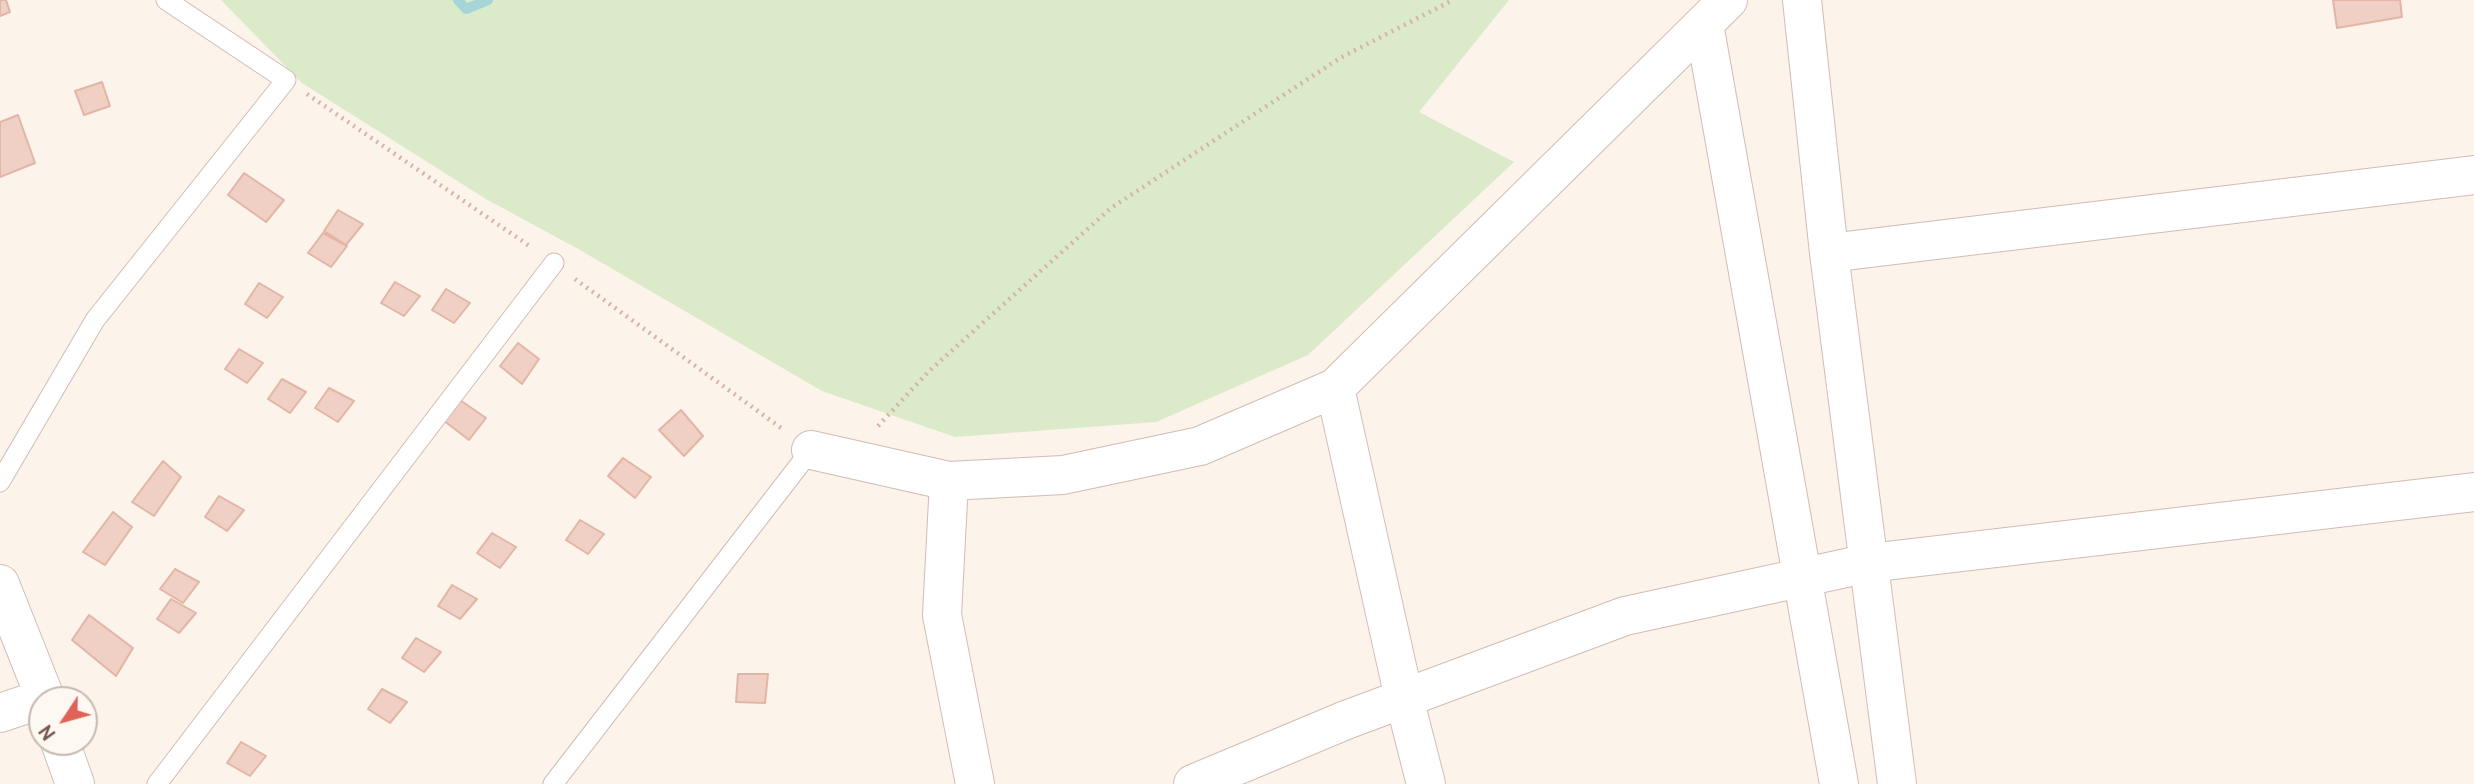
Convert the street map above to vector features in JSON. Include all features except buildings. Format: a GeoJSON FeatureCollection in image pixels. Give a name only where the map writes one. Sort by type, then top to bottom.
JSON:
{"type":"FeatureCollection","features":[{"type":"Feature","properties":{"kind":"street"},"geometry":{"type":"LineString","coordinates":[[1802,0],[1829,253],[1897,784]]}},
{"type":"Feature","properties":{"kind":"street"},"geometry":{"type":"LineString","coordinates":[[811,450],[949,481],[1063,475],[1200,446],[1335,388],[1716,12]]}},
{"type":"Feature","properties":{"kind":"street"},"geometry":{"type":"LineString","coordinates":[[1716,12],[1801,577],[1839,784]]}},
{"type":"Feature","properties":{"kind":"street"},"geometry":{"type":"LineString","coordinates":[[1829,253],[2474,175]]}},
{"type":"Feature","properties":{"kind":"street"},"geometry":{"type":"LineString","coordinates":[[1335,388],[1404,698],[1426,784]]}},
{"type":"Feature","properties":{"kind":"street"},"geometry":{"type":"LineString","coordinates":[[949,481],[942,615],[975,784]]}},
{"type":"Feature","properties":{"kind":"street"},"geometry":{"type":"LineString","coordinates":[[1193,784],[1404,698],[1625,616],[1869,563],[2474,492]]}},
{"type":"Feature","properties":{"kind":"street"},"geometry":{"type":"LineString","coordinates":[[0,584],[40,686]]}},
{"type":"Feature","properties":{"kind":"street"},"geometry":{"type":"LineString","coordinates":[[0,713],[28,704]]}},
{"type":"Feature","properties":{"kind":"street"},"geometry":{"type":"LineString","coordinates":[[66,756],[75,784]]}},
{"type":"Feature","properties":{"kind":"lane"},"geometry":{"type":"LineString","coordinates":[[0,482],[95,320],[286,80],[166,0]]}},
{"type":"Feature","properties":{"kind":"lane"},"geometry":{"type":"LineString","coordinates":[[157,784],[554,263]]}},
{"type":"Feature","properties":{"kind":"lane"},"geometry":{"type":"LineString","coordinates":[[553,784],[811,450]]}},
{"type":"Feature","properties":{"kind":"path"},"geometry":{"type":"LineString","coordinates":[[849,459],[929,371],[1111,208],[1340,58],[1453,0]]}},
{"type":"Feature","properties":{"kind":"green space"},"geometry":{"type":"Polygon","coordinates":[[[221,0],[1509,0],[1419,112],[1514,162],[1308,355],[1156,422],[955,437],[822,391],[580,250],[486,199],[302,83],[221,0]]]}},
{"type":"Feature","properties":{"kind":"waterway"},"geometry":{"type":"LineString","coordinates":[[458,0],[466,9],[488,0]]}}]}
